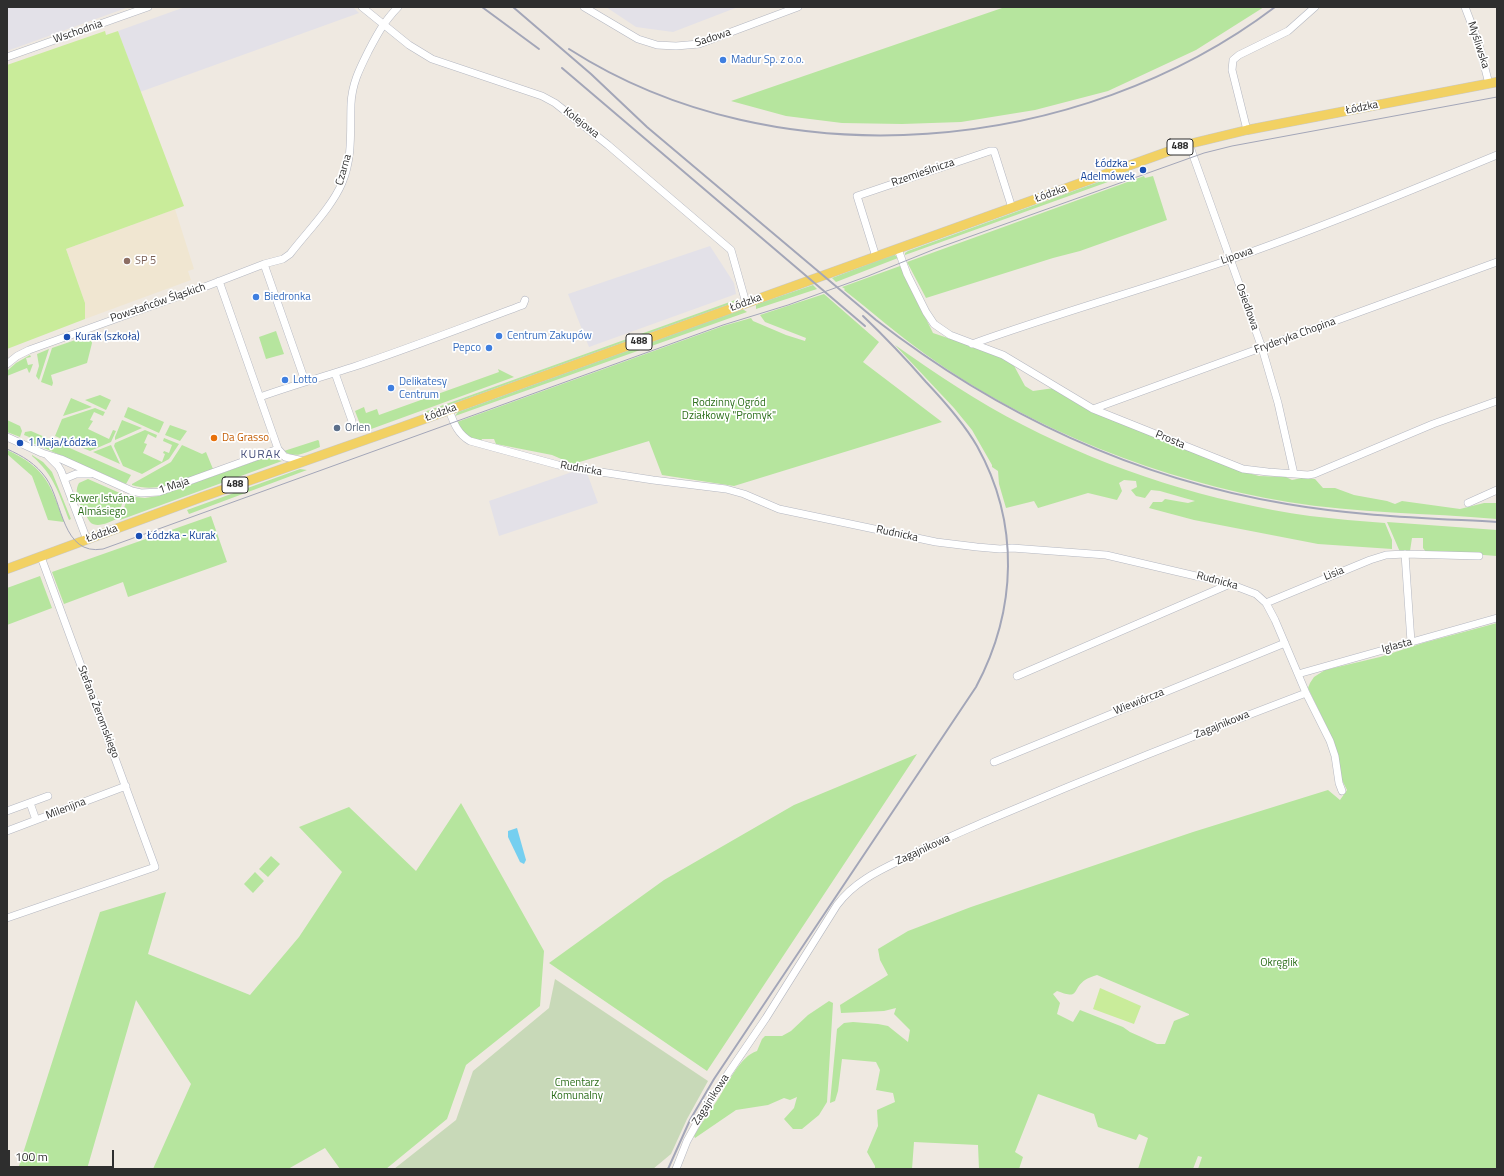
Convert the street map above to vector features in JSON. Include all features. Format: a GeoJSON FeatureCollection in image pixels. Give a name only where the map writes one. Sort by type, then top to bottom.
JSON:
{"type":"FeatureCollection","features":[{"type":"Feature","properties":{"kind":"main road","name":"Łódzka"},"geometry":{"type":"LineString","coordinates":[[7,569],[209,494],[449,410],[1189,144],[1247,130],[1493,83]]}},
{"type":"Feature","properties":{"kind":"street","name":"Wschodnia"},"geometry":{"type":"LineString","coordinates":[[7,57],[148,7]]}},
{"type":"Feature","properties":{"kind":"street","name":"Kolejowa"},"geometry":{"type":"LineString","coordinates":[[362,7],[409,45],[432,60],[542,96],[555,103],[620,155],[731,250],[746,303]]}},
{"type":"Feature","properties":{"kind":"street","name":"Czarna"},"geometry":{"type":"LineString","coordinates":[[219,281],[264,264],[283,259],[290,254],[335,196],[342,182],[348,161],[350,148],[351,102],[354,82],[378,31],[398,7]]}},
{"type":"Feature","properties":{"kind":"street","name":"Sadowa"},"geometry":{"type":"LineString","coordinates":[[584,7],[638,39],[657,45],[676,46],[699,44],[798,7]]}},
{"type":"Feature","properties":{"kind":"street"},"geometry":{"type":"LineString","coordinates":[[1247,130],[1232,70],[1233,60],[1239,54],[1288,32],[1315,7]]}},
{"type":"Feature","properties":{"kind":"street","name":"Myśliwska"},"geometry":{"type":"LineString","coordinates":[[1465,7],[1493,83]]}},
{"type":"Feature","properties":{"kind":"street","name":"Osiedlowa"},"geometry":{"type":"LineString","coordinates":[[1189,144],[1262,348],[1278,403],[1294,474]]}},
{"type":"Feature","properties":{"kind":"street","name":"Rzemieślnicza"},"geometry":{"type":"LineString","coordinates":[[876,257],[857,196],[990,151],[994,152],[1012,208]]}},
{"type":"Feature","properties":{"kind":"street","name":"Lipowa"},"geometry":{"type":"LineString","coordinates":[[972,344],[1230,259],[1376,204],[1497,155]]}},
{"type":"Feature","properties":{"kind":"street","name":"Prosta"},"geometry":{"type":"LineString","coordinates":[[898,249],[919,300],[930,318],[950,336],[1003,355],[1094,409],[1216,458],[1237,468],[1268,472],[1314,474],[1433,424],[1497,401]]}},
{"type":"Feature","properties":{"kind":"street","name":"Fryderyka Chopina"},"geometry":{"type":"LineString","coordinates":[[1094,409],[1497,262]]}},
{"type":"Feature","properties":{"kind":"street"},"geometry":{"type":"LineString","coordinates":[[264,264],[305,381]]}},
{"type":"Feature","properties":{"kind":"street","name":"Powstańców Śląskich"},"geometry":{"type":"LineString","coordinates":[[7,364],[17,356],[29,350],[219,281],[278,450]]}},
{"type":"Feature","properties":{"kind":"street"},"geometry":{"type":"LineString","coordinates":[[260,397],[398,351],[523,305],[525,300]]}},
{"type":"Feature","properties":{"kind":"street"},"geometry":{"type":"LineString","coordinates":[[335,373],[352,421]]}},
{"type":"Feature","properties":{"kind":"street","name":"Rudnicka"},"geometry":{"type":"LineString","coordinates":[[449,410],[457,430],[470,441],[558,465],[653,480],[726,489],[750,496],[779,509],[936,542],[1000,549],[1012,548],[1094,554],[1230,584],[1252,592],[1266,603],[1306,692],[1330,740],[1335,756],[1339,783],[1342,791]]}},
{"type":"Feature","properties":{"kind":"street","name":"1 Maja"},"geometry":{"type":"LineString","coordinates":[[7,437],[61,459],[132,491],[141,493],[153,493],[169,488],[278,450]]}},
{"type":"Feature","properties":{"kind":"street"},"geometry":{"type":"LineString","coordinates":[[278,450],[285,457],[305,461]]}},
{"type":"Feature","properties":{"kind":"street","name":"1 Maja"},"geometry":{"type":"LineString","coordinates":[[42,452],[58,466],[87,540]]}},
{"type":"Feature","properties":{"kind":"street"},"geometry":{"type":"LineString","coordinates":[[64,479],[76,474],[93,474]]}},
{"type":"Feature","properties":{"kind":"street"},"geometry":{"type":"LineString","coordinates":[[1468,503],[1497,490]]}},
{"type":"Feature","properties":{"kind":"street"},"geometry":{"type":"LineString","coordinates":[[1405,554],[1411,642]]}},
{"type":"Feature","properties":{"kind":"street","name":"Lisia"},"geometry":{"type":"LineString","coordinates":[[1266,603],[1370,560],[1386,555],[1405,554],[1479,556]]}},
{"type":"Feature","properties":{"kind":"street","name":"Stefana Żeromskiego"},"geometry":{"type":"LineString","coordinates":[[7,918],[156,867],[40,557]]}},
{"type":"Feature","properties":{"kind":"street"},"geometry":{"type":"LineString","coordinates":[[1018,676],[1230,584]]}},
{"type":"Feature","properties":{"kind":"street","name":"Iglasta"},"geometry":{"type":"LineString","coordinates":[[1298,674],[1497,618]]}},
{"type":"Feature","properties":{"kind":"street","name":"Wiewiórcza"},"geometry":{"type":"LineString","coordinates":[[994,762],[1285,643]]}},
{"type":"Feature","properties":{"kind":"street","name":"Zagajnikowa"},"geometry":{"type":"LineString","coordinates":[[676,1169],[687,1141],[708,1103],[766,1018],[836,905],[848,891],[861,881],[875,872],[925,848],[1053,792],[1306,692]]}},
{"type":"Feature","properties":{"kind":"street","name":"Milenijna"},"geometry":{"type":"LineString","coordinates":[[7,831],[126,786]]}},
{"type":"Feature","properties":{"kind":"street"},"geometry":{"type":"LineString","coordinates":[[7,811],[48,796]]}},
{"type":"Feature","properties":{"kind":"street"},"geometry":{"type":"LineString","coordinates":[[30,803],[36,820]]}},
{"type":"Feature","properties":{"kind":"shaded area"},"geometry":{"type":"Polygon","coordinates":[[[7,7],[129,7],[7,51],[7,7]]]}},
{"type":"Feature","properties":{"kind":"shaded area"},"geometry":{"type":"Polygon","coordinates":[[[185,7],[353,7],[359,13],[140,92],[118,31],[185,7]]]}},
{"type":"Feature","properties":{"kind":"shaded area"},"geometry":{"type":"Polygon","coordinates":[[[606,7],[738,7],[673,32],[636,27],[606,7]]]}},
{"type":"Feature","properties":{"kind":"shaded area"},"geometry":{"type":"Polygon","coordinates":[[[175,209],[194,269],[188,271],[191,280],[85,319],[85,303],[66,249],[175,209]]]}},
{"type":"Feature","properties":{"kind":"shaded area"},"geometry":{"type":"Polygon","coordinates":[[[710,246],[734,283],[736,294],[589,347],[568,294],[710,246]]]}},
{"type":"Feature","properties":{"kind":"shaded area"},"geometry":{"type":"Polygon","coordinates":[[[572,472],[587,473],[598,503],[499,536],[489,501],[572,472]]]}},
{"type":"Feature","properties":{"kind":"green space"},"geometry":{"type":"Polygon","coordinates":[[[1005,7],[1264,7],[1196,50],[1108,91],[1035,110],[961,122],[902,124],[842,123],[786,116],[731,101],[1005,7]]]}},
{"type":"Feature","properties":{"kind":"green space"},"geometry":{"type":"Polygon","coordinates":[[[105,31],[106,35],[118,31],[184,206],[66,249],[85,303],[85,319],[7,349],[7,65],[105,31]]]}},
{"type":"Feature","properties":{"kind":"green space"},"geometry":{"type":"Polygon","coordinates":[[[1129,171],[1130,174],[905,255],[908,251],[1129,171]]]}},
{"type":"Feature","properties":{"kind":"green space"},"geometry":{"type":"Polygon","coordinates":[[[1144,176],[1145,178],[1153,176],[1167,220],[1080,251],[926,298],[907,262],[1144,176]]]}},
{"type":"Feature","properties":{"kind":"green space"},"geometry":{"type":"Polygon","coordinates":[[[895,255],[898,258],[836,282],[832,278],[895,255]]]}},
{"type":"Feature","properties":{"kind":"green space"},"geometry":{"type":"Polygon","coordinates":[[[900,266],[933,333],[986,351],[1012,362],[1025,386],[1033,391],[1054,388],[1241,471],[1259,476],[1286,477],[1292,480],[1302,478],[1315,479],[1323,488],[1335,488],[1354,495],[1387,501],[1395,504],[1402,501],[1460,509],[1484,503],[1497,503],[1497,519],[1366,511],[1288,502],[1240,493],[1193,481],[1145,466],[1098,448],[1052,428],[1008,406],[965,381],[925,354],[842,287],[900,266]]]}},
{"type":"Feature","properties":{"kind":"green space"},"geometry":{"type":"Polygon","coordinates":[[[813,285],[817,289],[756,309],[756,305],[760,303],[813,285]]]}},
{"type":"Feature","properties":{"kind":"green space","name":"Rodzinny Ogród Działkowy \"Promyk\""},"geometry":{"type":"Polygon","coordinates":[[[824,294],[879,342],[863,362],[942,422],[734,486],[662,475],[649,441],[573,464],[552,455],[496,444],[494,439],[482,439],[481,442],[467,437],[457,422],[723,326],[751,318],[753,321],[786,335],[805,341],[806,338],[765,322],[760,315],[824,294]]]}},
{"type":"Feature","properties":{"kind":"green space"},"geometry":{"type":"Polygon","coordinates":[[[738,299],[736,302],[424,414],[424,412],[738,299]]]}},
{"type":"Feature","properties":{"kind":"green space"},"geometry":{"type":"Polygon","coordinates":[[[740,310],[747,312],[455,416],[458,412],[740,310]]]}},
{"type":"Feature","properties":{"kind":"green space"},"geometry":{"type":"Polygon","coordinates":[[[276,331],[284,354],[266,359],[259,337],[276,331]]]}},
{"type":"Feature","properties":{"kind":"green space"},"geometry":{"type":"Polygon","coordinates":[[[90,335],[92,343],[87,363],[51,375],[53,383],[52,386],[41,382],[52,348],[90,335]]]}},
{"type":"Feature","properties":{"kind":"green space"},"geometry":{"type":"Polygon","coordinates":[[[895,345],[990,407],[1057,442],[1091,457],[1163,482],[1236,502],[1310,516],[1385,523],[1392,540],[1392,549],[1318,544],[1194,520],[1149,508],[1153,502],[1162,502],[1165,499],[1188,503],[1195,501],[1160,491],[1151,490],[1145,498],[1136,496],[1131,490],[1137,487],[1136,481],[1124,480],[1119,483],[1122,491],[1117,500],[1088,493],[1038,508],[1034,501],[1006,508],[999,484],[998,471],[992,467],[972,430],[954,408],[895,345]]]}},
{"type":"Feature","properties":{"kind":"green space"},"geometry":{"type":"Polygon","coordinates":[[[49,349],[39,380],[36,376],[39,366],[37,354],[49,349]]]}},
{"type":"Feature","properties":{"kind":"green space"},"geometry":{"type":"Polygon","coordinates":[[[30,355],[31,357],[26,358],[28,365],[33,364],[29,373],[27,368],[7,376],[7,371],[16,363],[30,355]]]}},
{"type":"Feature","properties":{"kind":"green space"},"geometry":{"type":"Polygon","coordinates":[[[498,369],[514,377],[363,432],[355,411],[364,407],[366,413],[377,409],[379,415],[499,372],[498,369]]]}},
{"type":"Feature","properties":{"kind":"green space"},"geometry":{"type":"Polygon","coordinates":[[[100,395],[111,400],[106,410],[85,400],[100,395]]]}},
{"type":"Feature","properties":{"kind":"green space"},"geometry":{"type":"Polygon","coordinates":[[[71,398],[92,407],[63,416],[71,398]]]}},
{"type":"Feature","properties":{"kind":"green space"},"geometry":{"type":"Polygon","coordinates":[[[128,407],[164,422],[159,433],[124,417],[128,407]]]}},
{"type":"Feature","properties":{"kind":"green space"},"geometry":{"type":"Polygon","coordinates":[[[95,408],[105,412],[103,416],[94,412],[90,420],[93,421],[88,429],[109,439],[113,430],[116,431],[111,442],[90,451],[55,436],[62,419],[95,408]]]}},
{"type":"Feature","properties":{"kind":"green space"},"geometry":{"type":"Polygon","coordinates":[[[7,420],[20,426],[22,431],[20,437],[7,432],[7,420]]]}},
{"type":"Feature","properties":{"kind":"green space"},"geometry":{"type":"Polygon","coordinates":[[[122,420],[142,428],[115,440],[122,420]]]}},
{"type":"Feature","properties":{"kind":"green space"},"geometry":{"type":"Polygon","coordinates":[[[170,425],[187,431],[180,441],[165,435],[170,425]]]}},
{"type":"Feature","properties":{"kind":"green space"},"geometry":{"type":"Polygon","coordinates":[[[145,430],[157,435],[156,438],[148,434],[144,443],[147,444],[143,453],[162,462],[165,454],[163,453],[164,451],[169,453],[172,445],[163,441],[164,438],[179,444],[169,459],[142,474],[123,466],[114,446],[115,443],[145,430]]]}},
{"type":"Feature","properties":{"kind":"green space"},"geometry":{"type":"Polygon","coordinates":[[[31,431],[131,475],[126,484],[28,441],[29,437],[24,435],[25,432],[31,431]]]}},
{"type":"Feature","properties":{"kind":"green space"},"geometry":{"type":"Polygon","coordinates":[[[318,440],[320,447],[302,454],[293,455],[284,451],[318,440]]]}},
{"type":"Feature","properties":{"kind":"green space"},"geometry":{"type":"Polygon","coordinates":[[[111,445],[120,464],[93,452],[111,445]]]}},
{"type":"Feature","properties":{"kind":"green space"},"geometry":{"type":"Polygon","coordinates":[[[182,445],[202,454],[206,452],[213,469],[173,484],[153,488],[132,485],[171,462],[182,445]]]}},
{"type":"Feature","properties":{"kind":"green space"},"geometry":{"type":"Polygon","coordinates":[[[7,450],[30,464],[45,478],[55,497],[64,522],[48,520],[32,476],[7,454],[7,450]]]}},
{"type":"Feature","properties":{"kind":"green space"},"geometry":{"type":"Polygon","coordinates":[[[32,455],[43,462],[52,472],[71,519],[69,520],[59,493],[51,478],[46,470],[32,455]]]}},
{"type":"Feature","properties":{"kind":"green space"},"geometry":{"type":"Polygon","coordinates":[[[270,458],[282,461],[120,520],[128,496],[145,498],[158,496],[261,459],[270,458]]]}},
{"type":"Feature","properties":{"kind":"green space"},"geometry":{"type":"Polygon","coordinates":[[[300,469],[307,470],[189,514],[187,510],[300,469]]]}},
{"type":"Feature","properties":{"kind":"green space","name":"Skwer Istvána Almásiego"},"geometry":{"type":"Polygon","coordinates":[[[88,479],[122,494],[124,498],[117,519],[100,525],[90,522],[79,502],[77,492],[79,483],[88,479]]]}},
{"type":"Feature","properties":{"kind":"green space"},"geometry":{"type":"Polygon","coordinates":[[[211,516],[227,562],[128,597],[123,582],[64,604],[52,572],[211,516]]]}},
{"type":"Feature","properties":{"kind":"green space"},"geometry":{"type":"Polygon","coordinates":[[[1387,522],[1497,530],[1497,556],[1430,551],[1426,552],[1423,548],[1423,538],[1412,538],[1410,551],[1400,552],[1387,522]]]}},
{"type":"Feature","properties":{"kind":"green space"},"geometry":{"type":"Polygon","coordinates":[[[40,576],[52,608],[7,625],[7,588],[40,576]]]}},
{"type":"Feature","properties":{"kind":"green space","name":"Okręglik"},"geometry":{"type":"Polygon","coordinates":[[[1497,623],[1497,1169],[1198,1169],[1202,1157],[1198,1156],[1193,1169],[1138,1169],[1148,1138],[1139,1134],[1136,1140],[1098,1127],[1094,1114],[1038,1094],[1015,1152],[1023,1157],[1019,1169],[979,1169],[978,1145],[914,1142],[912,1169],[875,1169],[875,1166],[867,1152],[878,1126],[877,1110],[895,1102],[893,1093],[876,1090],[880,1070],[876,1062],[842,1059],[838,1091],[835,1101],[830,1103],[837,1029],[844,1023],[853,1022],[888,1026],[908,1042],[910,1030],[894,1014],[896,1008],[884,1011],[841,1013],[840,1005],[888,975],[880,960],[878,949],[908,931],[971,907],[1193,832],[1328,790],[1340,800],[1347,790],[1341,778],[1334,742],[1308,688],[1310,683],[1314,677],[1325,670],[1380,657],[1423,643],[1497,623]],[[1097,975],[1085,980],[1073,994],[1065,994],[1057,991],[1053,994],[1060,1003],[1057,1014],[1073,1022],[1080,1010],[1123,1027],[1130,1032],[1157,1044],[1165,1044],[1174,1021],[1189,1014],[1097,975]]]}},
{"type":"Feature","properties":{"kind":"green space"},"geometry":{"type":"Polygon","coordinates":[[[917,754],[707,1071],[549,963],[664,880],[794,805],[917,754]]]}},
{"type":"Feature","properties":{"kind":"green space"},"geometry":{"type":"Polygon","coordinates":[[[461,803],[544,951],[540,1006],[466,1065],[447,1119],[386,1169],[340,1169],[325,1148],[288,1169],[153,1169],[191,1084],[136,1000],[87,1169],[18,1169],[100,912],[166,892],[148,954],[250,995],[299,937],[342,872],[299,827],[349,807],[416,871],[461,803]]]}},
{"type":"Feature","properties":{"kind":"green space"},"geometry":{"type":"Polygon","coordinates":[[[271,856],[280,864],[268,877],[259,869],[271,856]]]}},
{"type":"Feature","properties":{"kind":"green space"},"geometry":{"type":"Polygon","coordinates":[[[255,872],[264,881],[253,893],[244,884],[255,872]]]}},
{"type":"Feature","properties":{"kind":"green space","name":"Cmentarz Komunalny"},"geometry":{"type":"Polygon","coordinates":[[[555,979],[708,1081],[687,1119],[671,1154],[653,1169],[394,1169],[456,1120],[473,1071],[549,1008],[555,979]]]}},
{"type":"Feature","properties":{"kind":"green space"},"geometry":{"type":"Polygon","coordinates":[[[1100,988],[1141,1006],[1134,1024],[1093,1009],[1100,988]]]}},
{"type":"Feature","properties":{"kind":"green space"},"geometry":{"type":"Polygon","coordinates":[[[829,1001],[833,1003],[827,1102],[819,1115],[802,1129],[793,1129],[784,1119],[794,1108],[797,1097],[790,1100],[784,1098],[768,1105],[736,1110],[695,1138],[694,1136],[734,1072],[745,1059],[757,1051],[762,1039],[765,1036],[782,1036],[791,1031],[808,1015],[829,1001]]]}},
{"type":"Feature","properties":{"kind":"water"},"geometry":{"type":"Polygon","coordinates":[[[517,828],[526,860],[524,864],[520,862],[508,837],[508,831],[517,828]]]}},
{"type":"Feature","properties":{"kind":"tram line"},"geometry":{"type":"LineString","coordinates":[[7,449],[29,461],[46,478],[52,488],[71,536],[79,544],[89,549],[103,549],[723,325],[788,305],[868,276],[935,249],[1204,153],[1232,146],[1497,97]]}},
{"type":"Feature","properties":{"kind":"railway"},"geometry":{"type":"LineString","coordinates":[[482,7],[539,49]]}},
{"type":"Feature","properties":{"kind":"railway"},"geometry":{"type":"LineString","coordinates":[[513,7],[591,74],[647,127],[876,320],[922,354],[970,385],[1019,413],[1070,438],[1123,460],[1176,478],[1231,493],[1287,504],[1339,511],[1392,516],[1497,522]]}},
{"type":"Feature","properties":{"kind":"railway"},"geometry":{"type":"LineString","coordinates":[[569,49],[651,92],[740,120],[833,134],[927,134],[1021,121],[1112,95],[1197,57],[1275,7]]}},
{"type":"Feature","properties":{"kind":"railway"},"geometry":{"type":"LineString","coordinates":[[562,68],[865,326]]}},
{"type":"Feature","properties":{"kind":"railway"},"geometry":{"type":"LineString","coordinates":[[668,1169],[690,1120],[714,1079],[976,687],[990,658],[1000,628],[1006,597],[1008,566],[1006,536],[1001,505],[991,475],[977,446],[953,412],[863,316]]}},
{"type":"Feature","properties":{"kind":"place","name":"Madur Sp. z o.o."},"geometry":{"type":"Point","coordinates":[723,60]}},
{"type":"Feature","properties":{"kind":"place","name":"Łódzka - Adelmówek"},"geometry":{"type":"Point","coordinates":[1143,170]}},
{"type":"Feature","properties":{"kind":"place","name":"SP 5"},"geometry":{"type":"Point","coordinates":[127,261]}},
{"type":"Feature","properties":{"kind":"place","name":"Biedronka"},"geometry":{"type":"Point","coordinates":[256,297]}},
{"type":"Feature","properties":{"kind":"place","name":"Centrum Zakupów"},"geometry":{"type":"Point","coordinates":[499,336]}},
{"type":"Feature","properties":{"kind":"place","name":"Kurak (szkoła)"},"geometry":{"type":"Point","coordinates":[67,337]}},
{"type":"Feature","properties":{"kind":"place","name":"Pepco"},"geometry":{"type":"Point","coordinates":[489,348]}},
{"type":"Feature","properties":{"kind":"place","name":"Lotto"},"geometry":{"type":"Point","coordinates":[285,380]}},
{"type":"Feature","properties":{"kind":"place","name":"Delikatesy Centrum"},"geometry":{"type":"Point","coordinates":[391,388]}},
{"type":"Feature","properties":{"kind":"place","name":"Orlen"},"geometry":{"type":"Point","coordinates":[337,428]}},
{"type":"Feature","properties":{"kind":"place","name":"Da Grasso"},"geometry":{"type":"Point","coordinates":[214,438]}},
{"type":"Feature","properties":{"kind":"place","name":"1 Maja/Łódzka"},"geometry":{"type":"Point","coordinates":[20,443]}},
{"type":"Feature","properties":{"kind":"place","name":"Łódzka - Kurak"},"geometry":{"type":"Point","coordinates":[139,536]}},
{"type":"Feature","properties":{"kind":"district","name":"KURAK"},"geometry":{"type":"Point","coordinates":[261,455]}}]}
